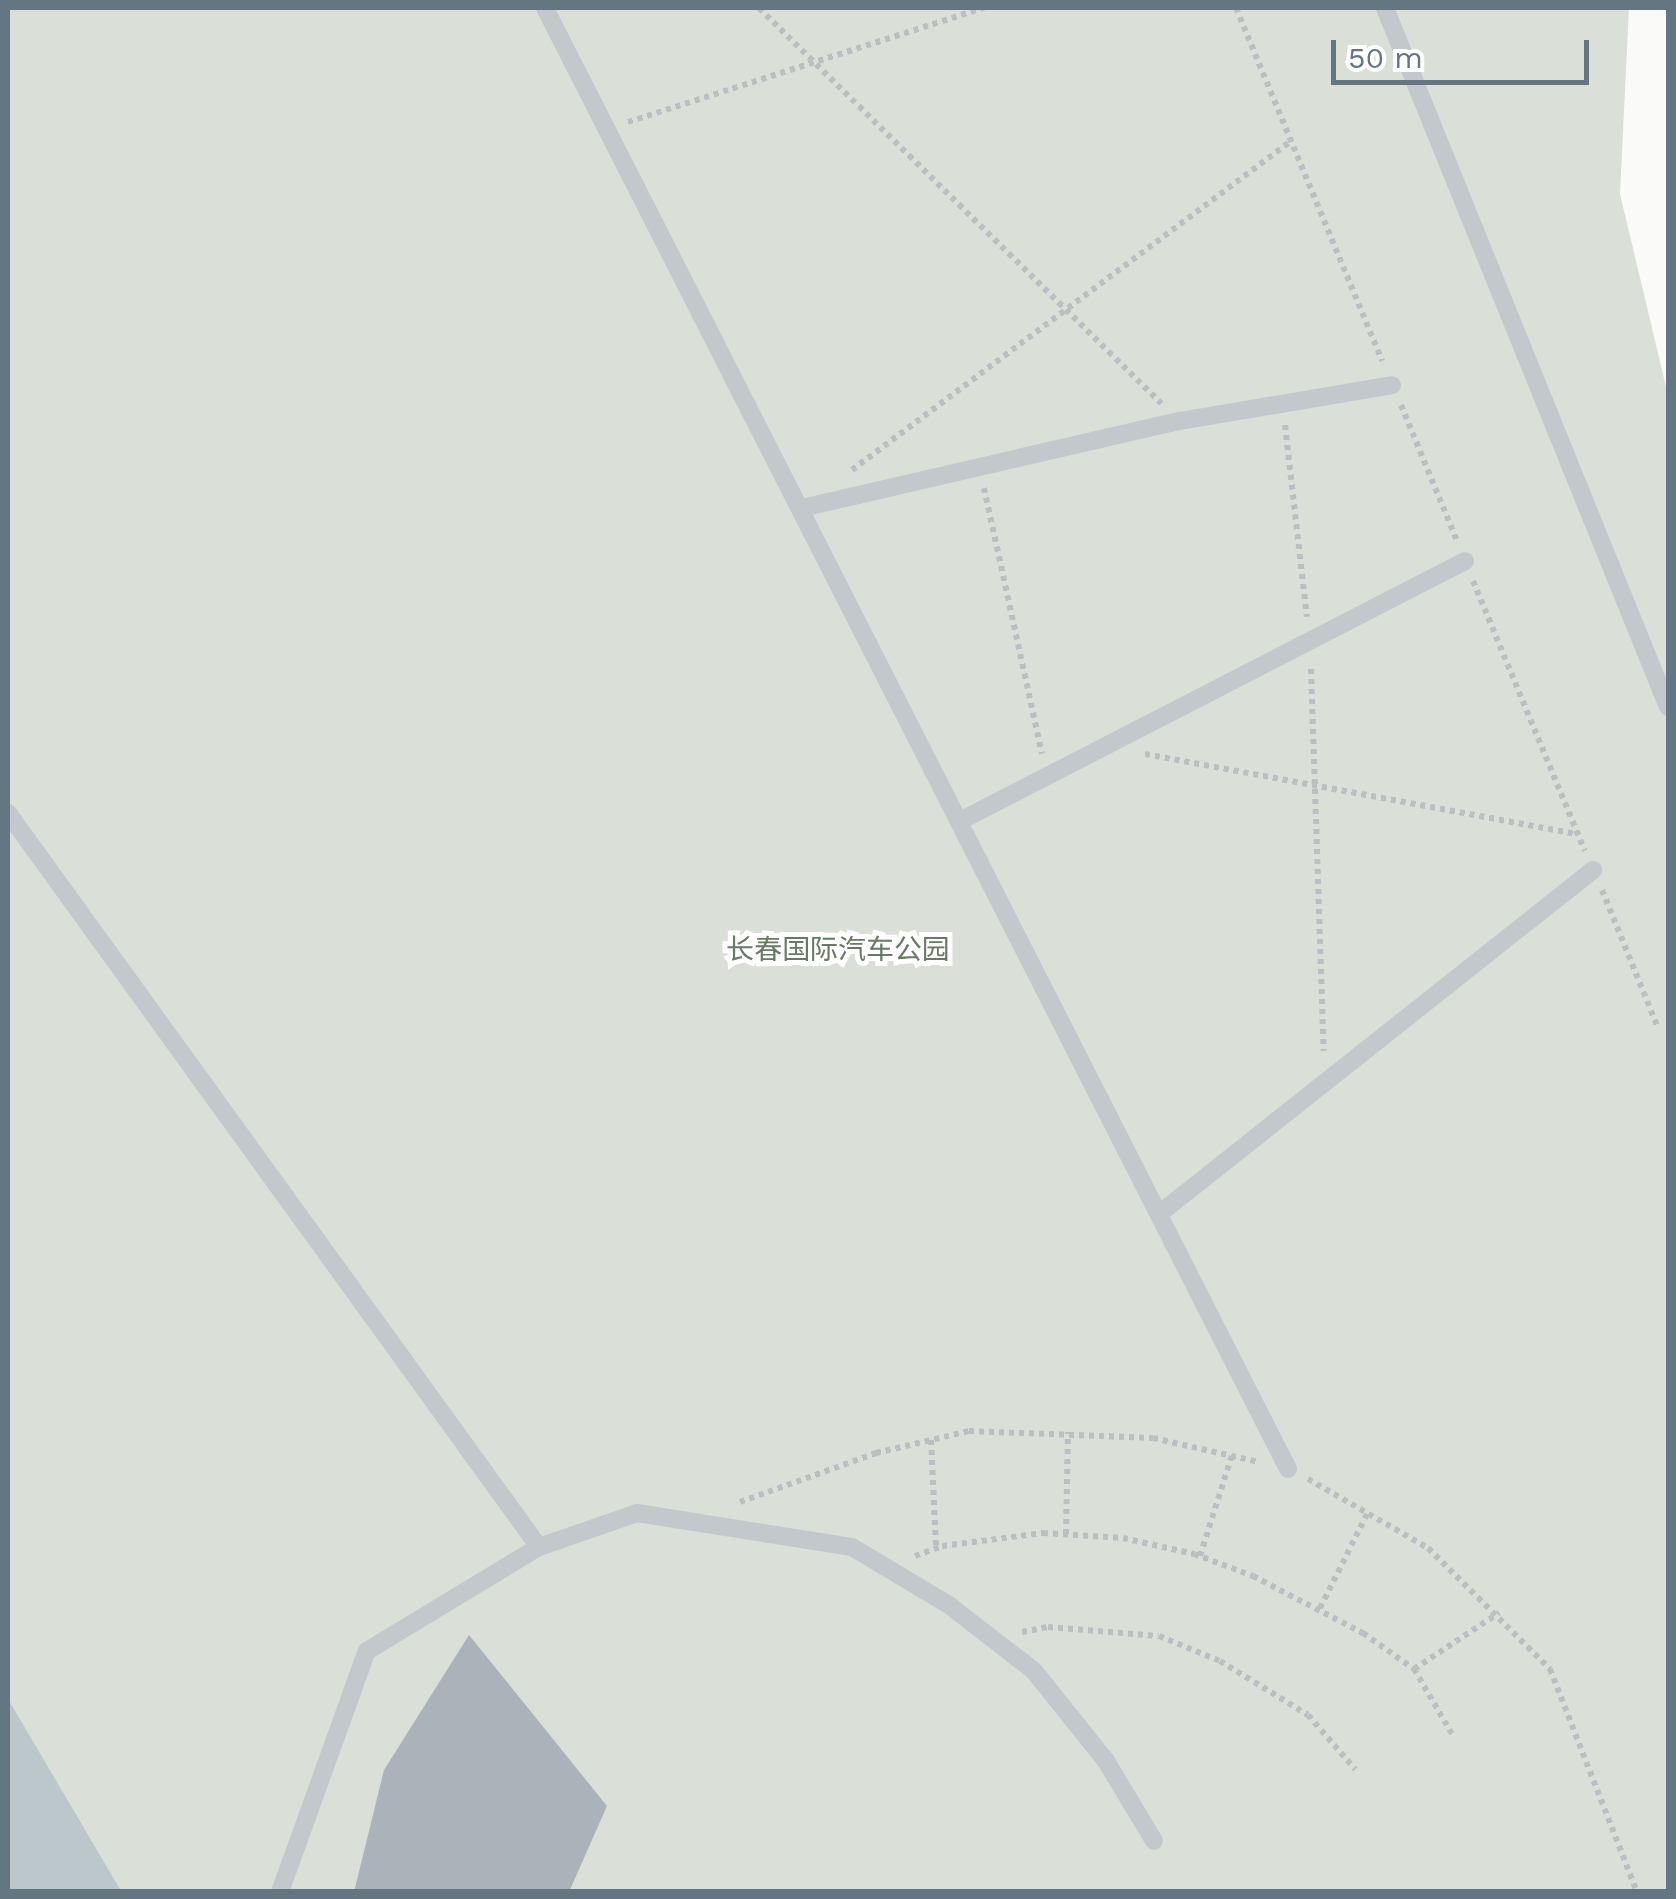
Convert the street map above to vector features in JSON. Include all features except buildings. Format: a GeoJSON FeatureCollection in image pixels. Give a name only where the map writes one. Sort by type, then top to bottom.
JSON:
{"type":"FeatureCollection","features":[{"type":"Feature","properties":{"kind":"lane"},"geometry":{"type":"LineString","coordinates":[[545,8],[1288,1469]]}},
{"type":"Feature","properties":{"kind":"lane"},"geometry":{"type":"LineString","coordinates":[[1385,8],[1668,708]]}},
{"type":"Feature","properties":{"kind":"lane"},"geometry":{"type":"LineString","coordinates":[[802,508],[1180,422],[1392,385]]}},
{"type":"Feature","properties":{"kind":"lane"},"geometry":{"type":"LineString","coordinates":[[960,821],[1465,560]]}},
{"type":"Feature","properties":{"kind":"lane"},"geometry":{"type":"LineString","coordinates":[[8,813],[539,1547]]}},
{"type":"Feature","properties":{"kind":"lane"},"geometry":{"type":"LineString","coordinates":[[1159,1214],[1326,1088],[1593,870]]}},
{"type":"Feature","properties":{"kind":"lane"},"geometry":{"type":"LineString","coordinates":[[280,1892],[367,1651],[539,1547],[637,1513],[852,1547],[886,1567],[1034,1671],[1106,1762],[1154,1842]]}},
{"type":"Feature","properties":{"kind":"path"},"geometry":{"type":"LineString","coordinates":[[759,8],[1180,422]]}},
{"type":"Feature","properties":{"kind":"path"},"geometry":{"type":"LineString","coordinates":[[607,128],[984,8]]}},
{"type":"Feature","properties":{"kind":"path"},"geometry":{"type":"LineString","coordinates":[[1236,8],[1658,1028]]}},
{"type":"Feature","properties":{"kind":"path"},"geometry":{"type":"LineString","coordinates":[[848,472],[1291,141]]}},
{"type":"Feature","properties":{"kind":"path"},"geometry":{"type":"LineString","coordinates":[[1282,404],[1310,641],[1326,1088]]}},
{"type":"Feature","properties":{"kind":"path"},"geometry":{"type":"LineString","coordinates":[[980,467],[1047,776]]}},
{"type":"Feature","properties":{"kind":"path"},"geometry":{"type":"LineString","coordinates":[[1104,746],[1578,834]]}},
{"type":"Feature","properties":{"kind":"path"},"geometry":{"type":"LineString","coordinates":[[692,1519],[876,1452],[969,1431],[1153,1438],[1288,1469],[1428,1548],[1499,1613],[1550,1669],[1637,1892]]}},
{"type":"Feature","properties":{"kind":"path"},"geometry":{"type":"LineString","coordinates":[[1066,1534],[1068,1432]]}},
{"type":"Feature","properties":{"kind":"path"},"geometry":{"type":"LineString","coordinates":[[931,1440],[936,1548]]}},
{"type":"Feature","properties":{"kind":"path"},"geometry":{"type":"LineString","coordinates":[[1200,1556],[1232,1456]]}},
{"type":"Feature","properties":{"kind":"path"},"geometry":{"type":"LineString","coordinates":[[1320,1608],[1368,1512]]}},
{"type":"Feature","properties":{"kind":"path"},"geometry":{"type":"LineString","coordinates":[[886,1567],[936,1548],[1066,1534],[1123,1538],[1200,1556],[1320,1608],[1414,1669],[1452,1734]]}},
{"type":"Feature","properties":{"kind":"path"},"geometry":{"type":"LineString","coordinates":[[1414,1669],[1499,1613]]}},
{"type":"Feature","properties":{"kind":"path"},"geometry":{"type":"LineString","coordinates":[[991,1638],[1048,1627],[1159,1636],[1267,1685],[1308,1715],[1354,1769]]}},
{"type":"Feature","properties":{"kind":"green space","name":"长春国际汽车公园"},"geometry":{"type":"Polygon","coordinates":[[[8,8],[1629,8],[1620,194],[1668,395],[1668,1891],[8,1892],[8,8]]]}},
{"type":"Feature","properties":{"kind":"shaded area"},"geometry":{"type":"Polygon","coordinates":[[[8,1699],[121,1891],[8,1891],[8,1699]]]}}]}
